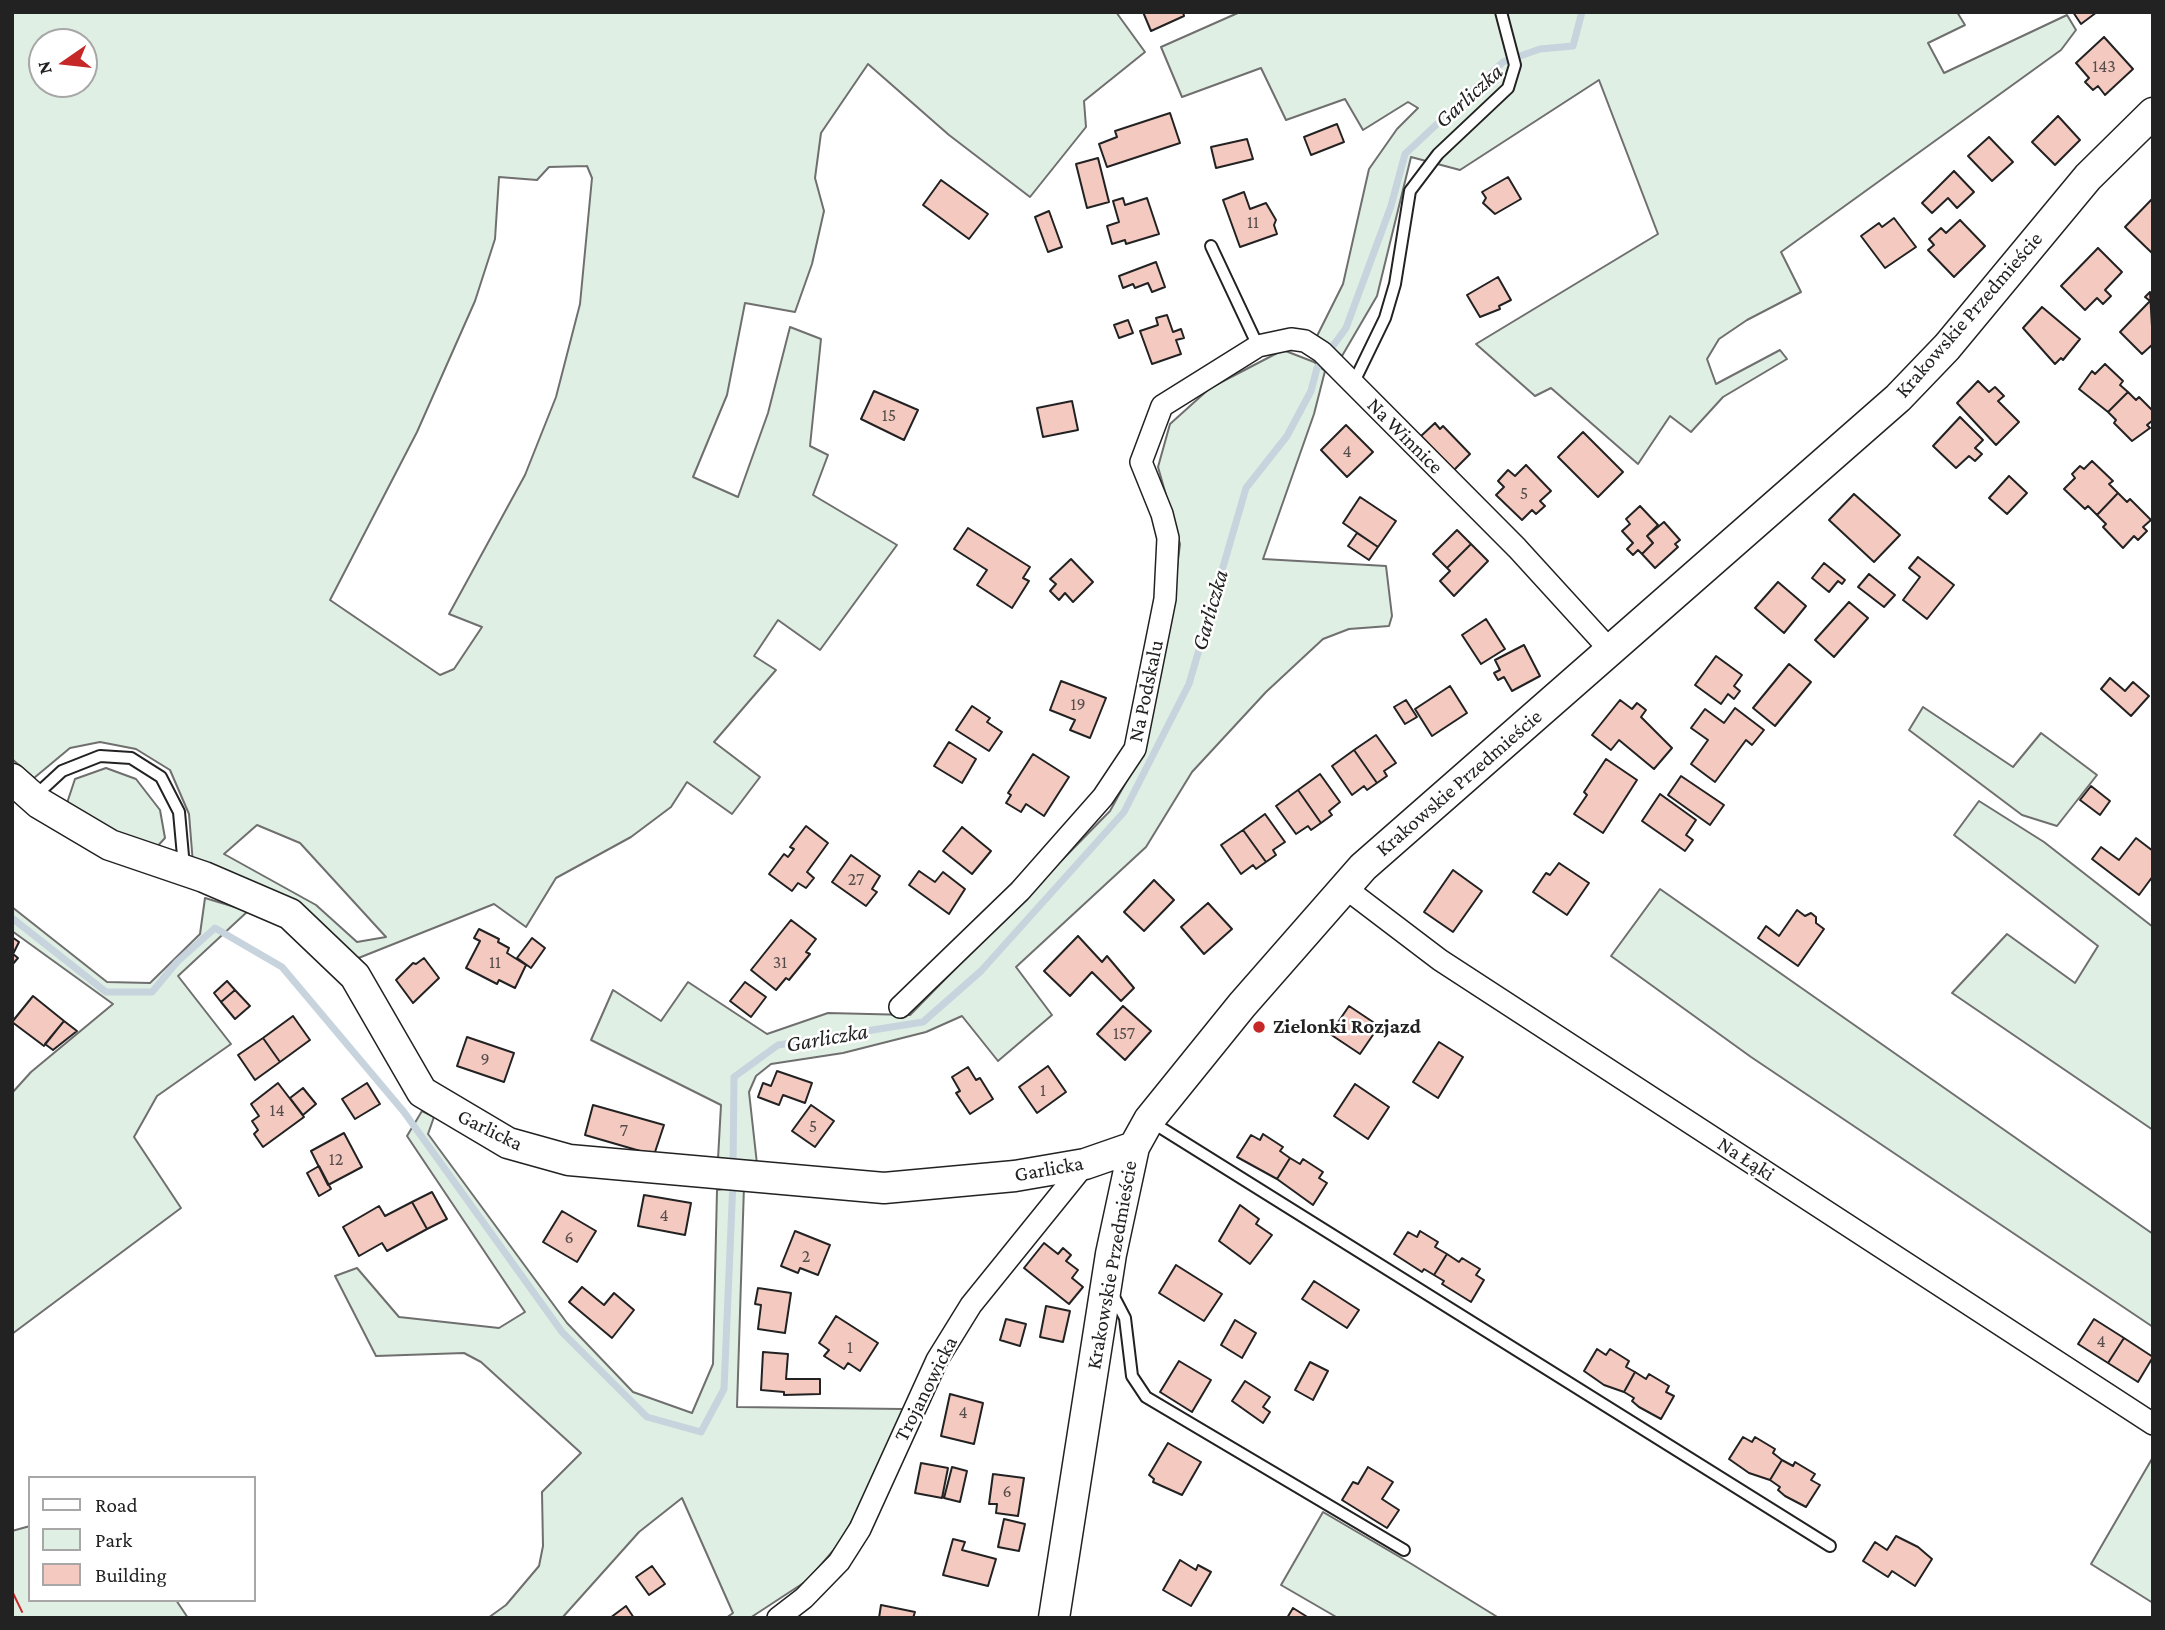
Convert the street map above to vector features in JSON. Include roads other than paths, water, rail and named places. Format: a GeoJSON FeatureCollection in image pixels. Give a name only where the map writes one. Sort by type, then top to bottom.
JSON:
{"type":"FeatureCollection","features":[{"type":"Feature","properties":{"kind":"main road","name":"Krakowskie Przedmieście"},"geometry":{"type":"LineString","coordinates":[[1054,1618],[1106,1282],[1134,1147],[1149,1120],[1344,887],[1389,842],[1898,398],[1947,347],[2105,157],[2153,113]]}},
{"type":"Feature","properties":{"kind":"main road","name":"Garlicka"},"geometry":{"type":"LineString","coordinates":[[23,789],[72,825],[110,845],[185,873],[204,877],[290,914],[327,945],[355,976],[422,1092],[508,1143],[569,1160],[884,1188],[1015,1176],[1085,1164],[1134,1147]]}},
{"type":"Feature","properties":{"kind":"street","name":"Na Winnice"},"geometry":{"type":"LineString","coordinates":[[1258,346],[1291,339],[1305,341],[1327,356],[1517,548],[1611,650]]}},
{"type":"Feature","properties":{"kind":"street","name":"Na Podskalu"},"geometry":{"type":"LineString","coordinates":[[900,1007],[1020,891],[1103,797],[1135,749],[1165,599],[1168,538],[1141,462],[1162,406],[1258,346]]}},
{"type":"Feature","properties":{"kind":"street","name":"Na Łąki"},"geometry":{"type":"LineString","coordinates":[[1344,887],[1440,960],[2153,1424]]}},
{"type":"Feature","properties":{"kind":"street","name":"Trojanowicka"},"geometry":{"type":"LineString","coordinates":[[778,1618],[804,1598],[839,1562],[860,1529],[937,1360],[971,1305],[1085,1164]]}},
{"type":"Feature","properties":{"kind":"lane"},"geometry":{"type":"LineString","coordinates":[[1353,384],[1385,318],[1395,284],[1410,191],[1438,154],[1508,88],[1515,65],[1501,12]]}},
{"type":"Feature","properties":{"kind":"lane"},"geometry":{"type":"LineString","coordinates":[[1211,246],[1258,346]]}},
{"type":"Feature","properties":{"kind":"lane"},"geometry":{"type":"LineString","coordinates":[[23,789],[100,756],[131,758],[161,777],[179,812],[185,873]]}},
{"type":"Feature","properties":{"kind":"lane"},"geometry":{"type":"LineString","coordinates":[[1149,1120],[1830,1546]]}},
{"type":"Feature","properties":{"kind":"lane"},"geometry":{"type":"LineString","coordinates":[[1106,1282],[1125,1318],[1132,1376],[1146,1398],[1404,1550]]}},
{"type":"Feature","properties":{"kind":"waterway","name":"Garliczka"},"geometry":{"type":"LineString","coordinates":[[733,1168],[734,1077],[778,1045],[923,1022],[981,971],[1124,812],[1189,684],[1246,488],[1287,436],[1311,391],[1317,368],[1346,328],[1391,206],[1405,154],[1503,62],[1540,49],[1573,46],[1582,12]]}},
{"type":"Feature","properties":{"kind":"waterway","name":"Garliczka"},"geometry":{"type":"LineString","coordinates":[[12,918],[106,992],[152,992],[177,962],[215,928],[282,967],[404,1112],[562,1332],[647,1417],[701,1432],[724,1389],[733,1180]]}},
{"type":"Feature","properties":{"kind":"place","name":"Zielonki Rozjazd"},"geometry":{"type":"Point","coordinates":[1259,1027]}}]}
